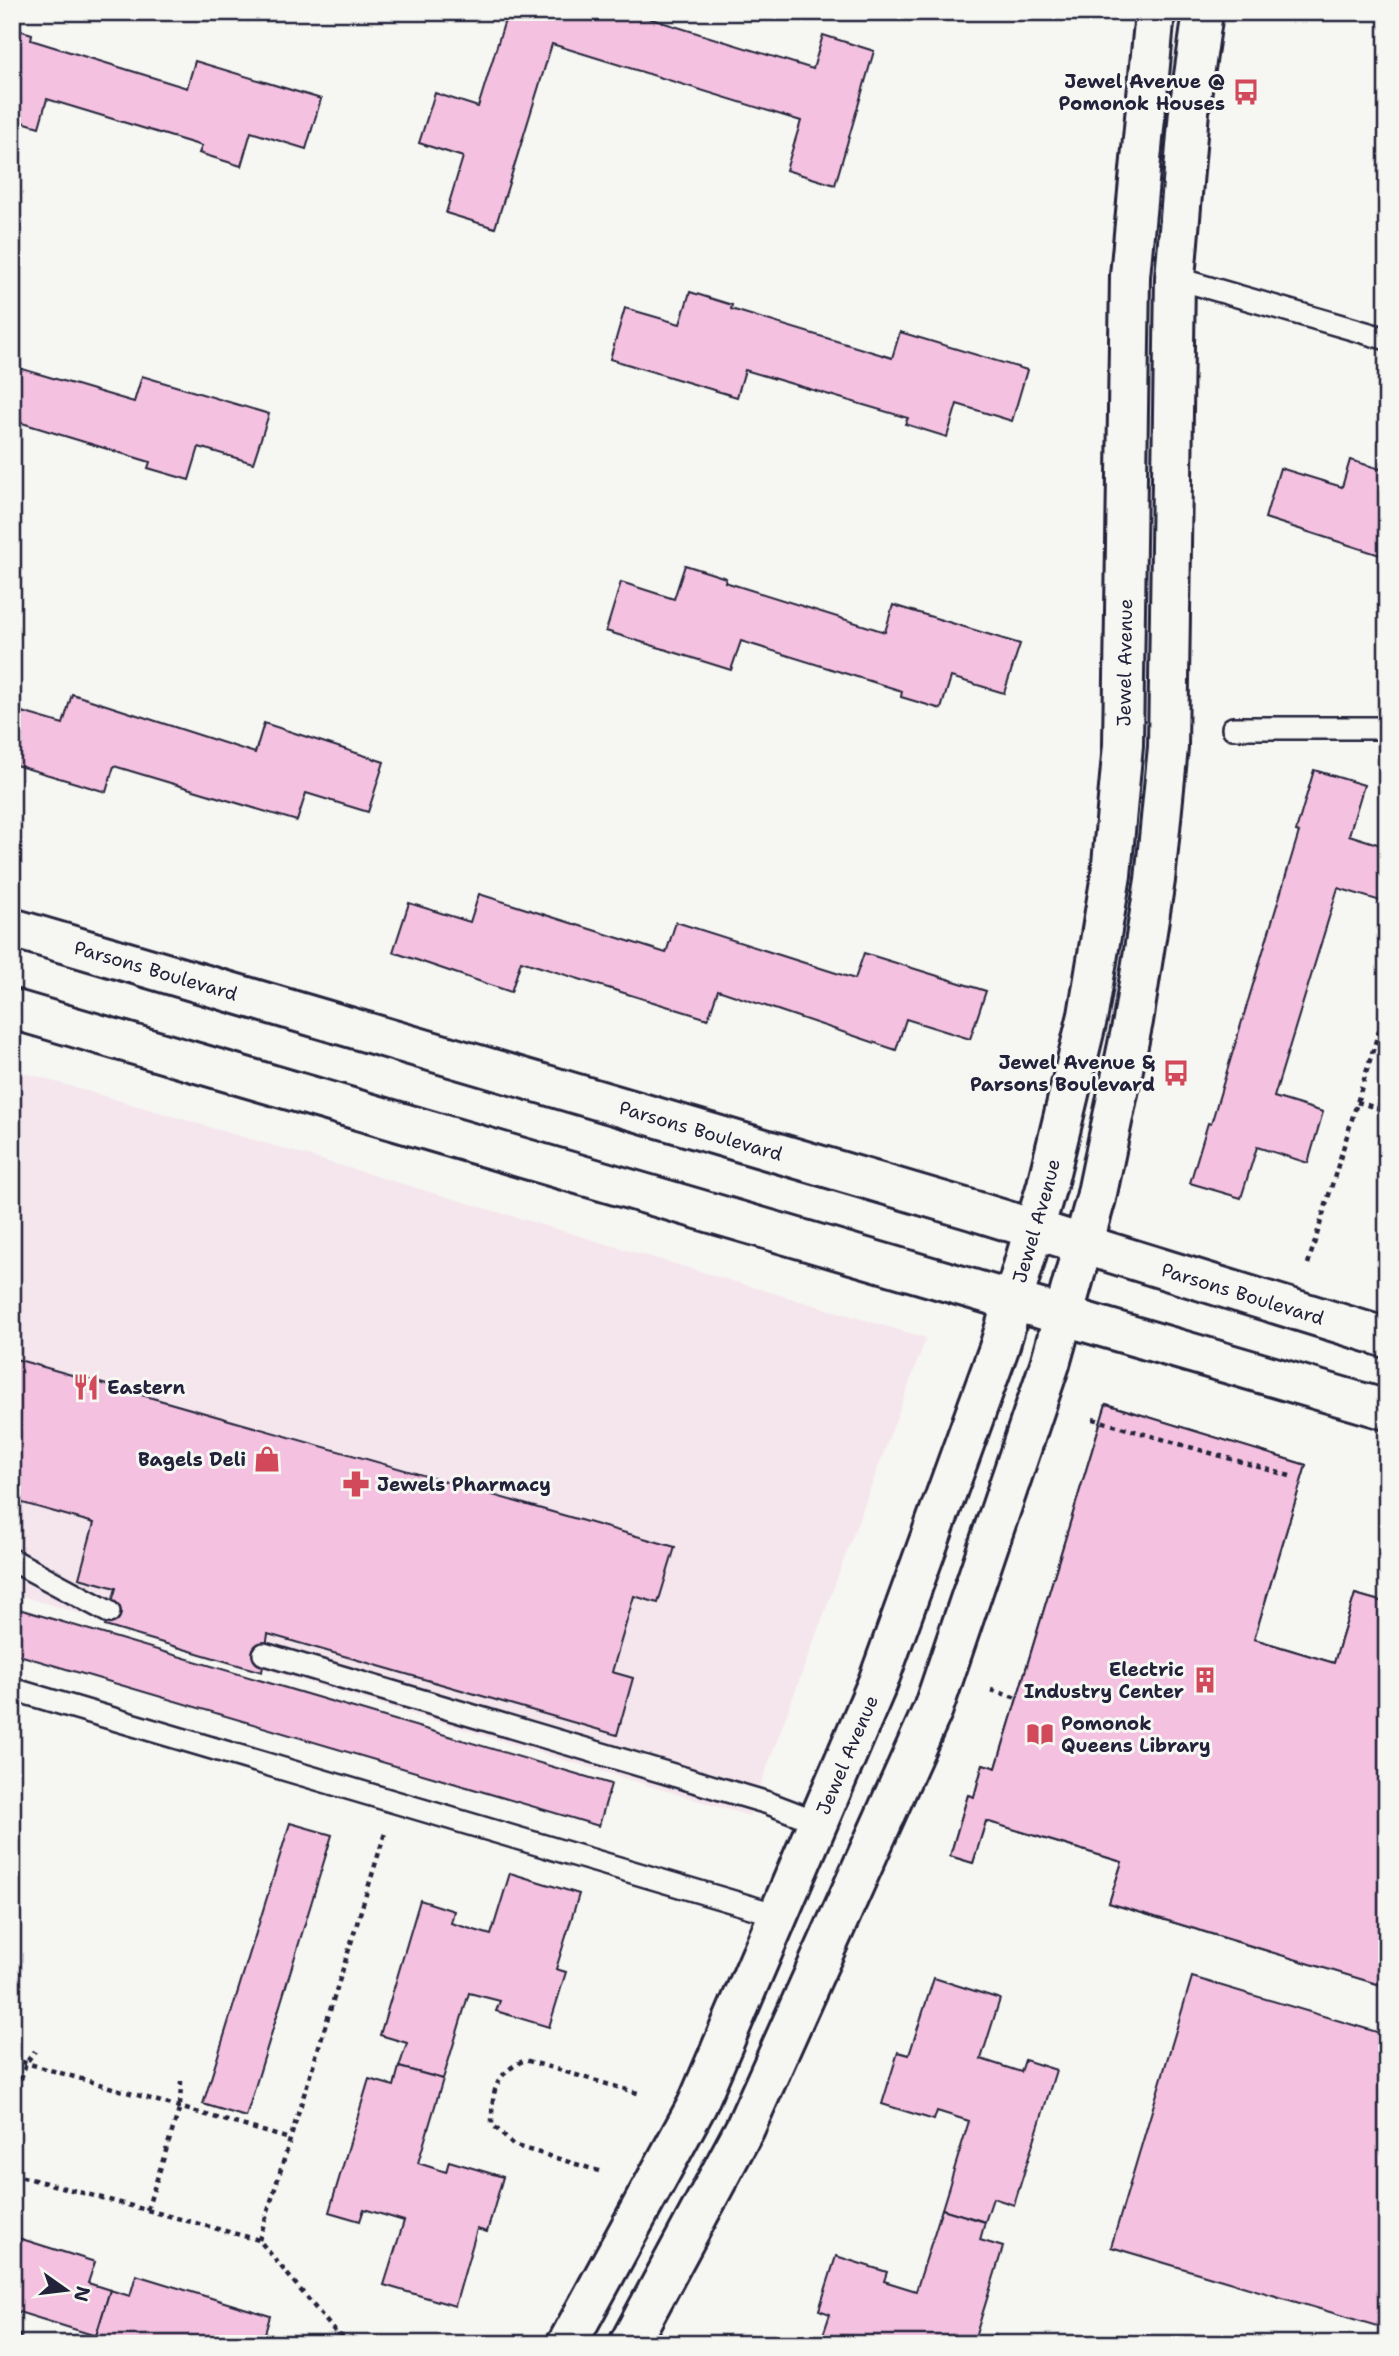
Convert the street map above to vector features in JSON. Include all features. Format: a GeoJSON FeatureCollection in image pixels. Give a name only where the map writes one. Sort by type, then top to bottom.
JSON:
{"type":"FeatureCollection","features":[{"type":"Feature","properties":{"kind":"street","name":"Jewel Avenue"},"geometry":{"type":"LineString","coordinates":[[567,2344],[697,2105],[878,1682],[1012,1302],[1034,1229],[1088,1015],[1111,875],[1123,745],[1130,276],[1155,12]]}},
{"type":"Feature","properties":{"kind":"street"},"geometry":{"type":"LineString","coordinates":[[629,2344],[745,2128],[933,1709],[1063,1317],[1083,1244],[1133,1021],[1155,880],[1168,747],[1175,278],[1189,111],[1203,12]]}},
{"type":"Feature","properties":{"kind":"street","name":"Parsons Boulevard"},"geometry":{"type":"LineString","coordinates":[[12,928],[1034,1229],[1387,1338]]}},
{"type":"Feature","properties":{"kind":"street"},"geometry":{"type":"LineString","coordinates":[[12,1009],[1387,1410]]}},
{"type":"Feature","properties":{"kind":"lane"},"geometry":{"type":"LineString","coordinates":[[1175,278],[1387,340]]}},
{"type":"Feature","properties":{"kind":"lane"},"geometry":{"type":"LineString","coordinates":[[1233,728],[1387,728]]}},
{"type":"Feature","properties":{"kind":"lane"},"geometry":{"type":"LineString","coordinates":[[12,1560],[109,1612]]}},
{"type":"Feature","properties":{"kind":"lane"},"geometry":{"type":"LineString","coordinates":[[264,1654],[768,1803],[818,1822]]}},
{"type":"Feature","properties":{"kind":"lane"},"geometry":{"type":"LineString","coordinates":[[12,1689],[778,1915]]}},
{"type":"Feature","properties":{"kind":"path"},"geometry":{"type":"LineString","coordinates":[[1308,1264],[1387,1004]]}},
{"type":"Feature","properties":{"kind":"path"},"geometry":{"type":"LineString","coordinates":[[1357,1102],[1387,1111]]}},
{"type":"Feature","properties":{"kind":"path"},"geometry":{"type":"LineString","coordinates":[[1093,1419],[1290,1476]]}},
{"type":"Feature","properties":{"kind":"path"},"geometry":{"type":"LineString","coordinates":[[990,1690],[1017,1698]]}},
{"type":"Feature","properties":{"kind":"path"},"geometry":{"type":"LineString","coordinates":[[259,2240],[394,1802]]}},
{"type":"Feature","properties":{"kind":"path"},"geometry":{"type":"LineString","coordinates":[[12,2108],[26,2063],[36,2051]]}},
{"type":"Feature","properties":{"kind":"path"},"geometry":{"type":"LineString","coordinates":[[12,2059],[290,2139]]}},
{"type":"Feature","properties":{"kind":"path"},"geometry":{"type":"LineString","coordinates":[[599,2171],[513,2145],[492,2124],[492,2095],[506,2069],[525,2060],[641,2094]]}},
{"type":"Feature","properties":{"kind":"path"},"geometry":{"type":"LineString","coordinates":[[147,2210],[180,2107],[181,2081]]}},
{"type":"Feature","properties":{"kind":"path"},"geometry":{"type":"LineString","coordinates":[[12,2175],[259,2240],[338,2335],[368,2344]]}},
{"type":"Feature","properties":{"kind":"path"},"geometry":{"type":"LineString","coordinates":[[12,2326],[26,2344]]}},
{"type":"Feature","properties":{"kind":"path"},"geometry":{"type":"LineString","coordinates":[[993,2334],[1002,2344]]}},
{"type":"Feature","properties":{"kind":"shaded area"},"geometry":{"type":"Polygon","coordinates":[[[12,1069],[926,1338],[749,1816],[12,1593],[12,1069]]]}},
{"type":"Feature","properties":{"kind":"building"},"geometry":{"type":"Polygon","coordinates":[[[510,12],[629,12],[813,69],[823,35],[874,51],[835,185],[786,170],[801,121],[552,44],[495,228],[446,213],[463,157],[419,143],[435,93],[478,107],[505,20],[510,12]]]}},
{"type":"Feature","properties":{"kind":"building"},"geometry":{"type":"Polygon","coordinates":[[[12,28],[32,34],[31,40],[187,88],[195,61],[321,99],[306,149],[251,132],[241,166],[199,153],[202,146],[47,99],[39,127],[12,119],[12,28]]]}},
{"type":"Feature","properties":{"kind":"building"},"geometry":{"type":"Polygon","coordinates":[[[690,292],[732,305],[731,309],[892,358],[900,332],[1027,370],[1012,421],[957,404],[947,437],[905,424],[908,418],[745,370],[737,397],[610,359],[625,308],[680,324],[690,292]]]}},
{"type":"Feature","properties":{"kind":"building"},"geometry":{"type":"Polygon","coordinates":[[[12,366],[134,402],[142,376],[269,414],[253,463],[199,447],[189,480],[148,468],[150,462],[12,420],[12,366]]]}},
{"type":"Feature","properties":{"kind":"building"},"geometry":{"type":"Polygon","coordinates":[[[1350,460],[1387,471],[1387,543],[1383,556],[1265,518],[1280,468],[1342,487],[1350,460]]]}},
{"type":"Feature","properties":{"kind":"building"},"geometry":{"type":"Polygon","coordinates":[[[685,565],[726,578],[725,582],[885,632],[893,605],[1020,644],[1004,693],[951,677],[941,709],[901,697],[902,691],[741,641],[731,670],[606,631],[621,582],[674,599],[685,565]]]}},
{"type":"Feature","properties":{"kind":"building"},"geometry":{"type":"Polygon","coordinates":[[[72,694],[255,753],[264,723],[384,762],[368,812],[306,793],[297,821],[114,766],[106,792],[12,764],[12,709],[63,724],[72,694]]]}},
{"type":"Feature","properties":{"kind":"building"},"geometry":{"type":"Polygon","coordinates":[[[1314,770],[1364,785],[1349,835],[1387,847],[1387,903],[1338,888],[1274,1097],[1323,1112],[1308,1163],[1257,1147],[1241,1198],[1190,1183],[1208,1123],[1211,1124],[1299,832],[1296,831],[1314,770]]]}},
{"type":"Feature","properties":{"kind":"building"},"geometry":{"type":"Polygon","coordinates":[[[479,894],[666,953],[676,922],[855,979],[864,953],[986,991],[970,1039],[906,1019],[896,1050],[718,990],[708,1019],[521,961],[511,992],[393,952],[409,903],[470,922],[479,894]]]}},
{"type":"Feature","properties":{"kind":"building"},"geometry":{"type":"Polygon","coordinates":[[[12,1358],[675,1547],[658,1603],[634,1596],[612,1672],[633,1678],[617,1735],[268,1634],[262,1672],[105,1626],[116,1588],[79,1578],[94,1523],[12,1500],[12,1358]]]}},
{"type":"Feature","properties":{"kind":"building","name":"Electric Industry Center"},"geometry":{"type":"Polygon","coordinates":[[[1106,1404],[1306,1465],[1254,1639],[1334,1663],[1355,1594],[1387,1603],[1387,1987],[1109,1903],[1122,1862],[986,1821],[973,1863],[950,1856],[968,1795],[974,1797],[983,1764],[996,1768],[1106,1404]],[[1227,1697],[1176,1865],[1264,1891],[1314,1723],[1227,1697]]]}},
{"type":"Feature","properties":{"kind":"building","name":"Electric Industry Center"},"geometry":{"type":"Polygon","coordinates":[[[1106,1404],[1306,1465],[1254,1639],[1334,1663],[1355,1594],[1387,1603],[1387,1987],[1109,1903],[1122,1862],[986,1821],[973,1863],[950,1856],[968,1795],[974,1797],[983,1764],[996,1768],[1106,1404]]]}},
{"type":"Feature","properties":{"kind":"building"},"geometry":{"type":"Polygon","coordinates":[[[12,1607],[611,1784],[599,1826],[12,1653],[12,1607]]]}},
{"type":"Feature","properties":{"kind":"building"},"geometry":{"type":"Polygon","coordinates":[[[290,1823],[332,1835],[246,2117],[203,2104],[290,1823]]]}},
{"type":"Feature","properties":{"kind":"building"},"geometry":{"type":"Polygon","coordinates":[[[510,1873],[579,1894],[556,1969],[566,1972],[549,2027],[496,2011],[500,2001],[469,1993],[443,2079],[399,2067],[407,2043],[380,2035],[420,1900],[454,1911],[451,1923],[491,1935],[510,1873]]]}},
{"type":"Feature","properties":{"kind":"building"},"geometry":{"type":"Polygon","coordinates":[[[1192,1977],[1387,2035],[1387,2329],[1111,2247],[1192,1977]]]}},
{"type":"Feature","properties":{"kind":"building"},"geometry":{"type":"Polygon","coordinates":[[[934,1978],[1000,1999],[981,2059],[1021,2072],[1025,2060],[1056,2070],[1014,2205],[993,2198],[985,2222],[942,2209],[969,2121],[937,2111],[934,2120],[882,2104],[898,2052],[909,2055],[934,1978]]]}},
{"type":"Feature","properties":{"kind":"building"},"geometry":{"type":"Polygon","coordinates":[[[399,2067],[443,2079],[418,2163],[446,2172],[449,2161],[503,2177],[487,2232],[477,2229],[455,2306],[384,2285],[404,2221],[364,2209],[360,2221],[329,2212],[369,2079],[394,2086],[399,2067]]]}},
{"type":"Feature","properties":{"kind":"building"},"geometry":{"type":"Polygon","coordinates":[[[942,2209],[985,2222],[980,2240],[1003,2247],[973,2344],[820,2344],[830,2314],[819,2310],[836,2256],[887,2272],[884,2281],[916,2291],[942,2209]]]}},
{"type":"Feature","properties":{"kind":"building"},"geometry":{"type":"Polygon","coordinates":[[[12,2236],[95,2262],[88,2283],[110,2290],[96,2336],[12,2310],[12,2236]]]}},
{"type":"Feature","properties":{"kind":"building"},"geometry":{"type":"Polygon","coordinates":[[[136,2275],[270,2316],[262,2344],[121,2344],[96,2336],[110,2290],[130,2296],[136,2275]]]}},
{"type":"Feature","properties":{"kind":"place","name":"Jewel Avenue @ Pomonok Houses"},"geometry":{"type":"Point","coordinates":[1246,92]}},
{"type":"Feature","properties":{"kind":"place","name":"Jewel Avenue & Parsons Boulevard"},"geometry":{"type":"Point","coordinates":[1176,1073]}},
{"type":"Feature","properties":{"kind":"place","name":"Eastern"},"geometry":{"type":"Point","coordinates":[86,1387]}},
{"type":"Feature","properties":{"kind":"place","name":"Bagels Deli"},"geometry":{"type":"Point","coordinates":[267,1459]}},
{"type":"Feature","properties":{"kind":"place","name":"Jewels Pharmacy"},"geometry":{"type":"Point","coordinates":[356,1484]}},
{"type":"Feature","properties":{"kind":"place","name":"Electric Industry Center"},"geometry":{"type":"Point","coordinates":[1205,1680]}},
{"type":"Feature","properties":{"kind":"place","name":"Pomonok Queens Library"},"geometry":{"type":"Point","coordinates":[1040,1734]}}]}
